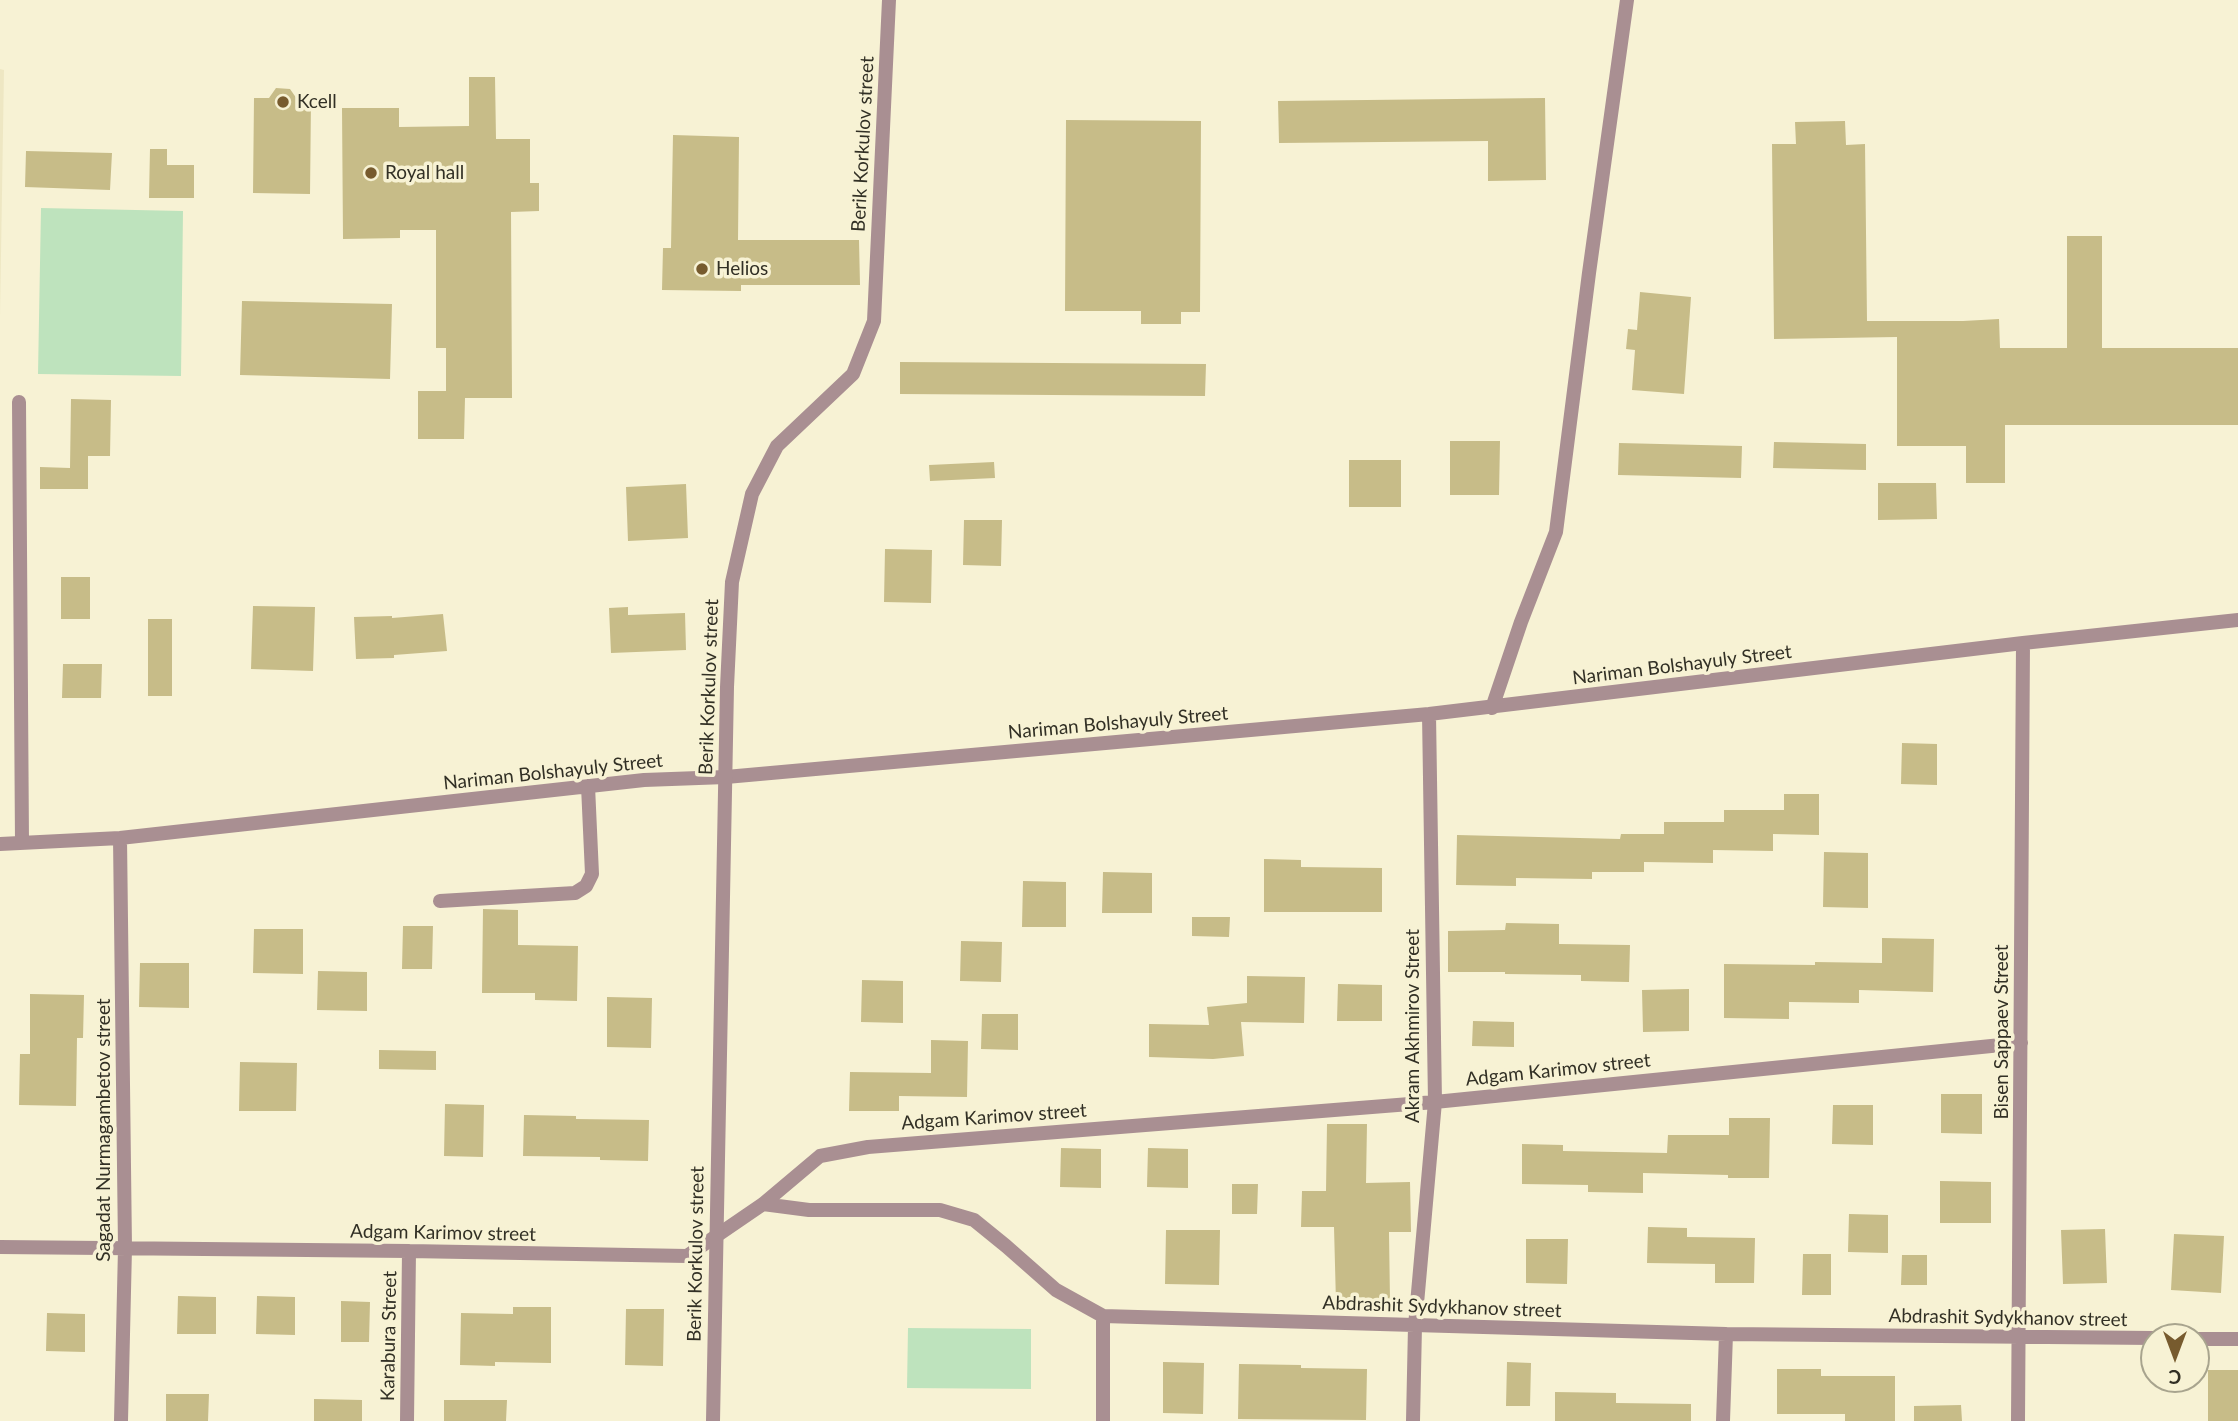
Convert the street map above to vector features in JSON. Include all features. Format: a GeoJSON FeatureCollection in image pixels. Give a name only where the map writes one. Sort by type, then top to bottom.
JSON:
{"type":"FeatureCollection","features":[{"type":"Feature","properties":{"kind":"street","name":"Berik Korkulov street"},"geometry":{"type":"LineString","coordinates":[[713,1421],[727,687],[732,582],[752,494],[777,446],[853,374],[874,321],[889,0]]}},
{"type":"Feature","properties":{"kind":"street"},"geometry":{"type":"LineString","coordinates":[[1492,708],[1521,622],[1556,532],[1588,273],[1628,0]]}},
{"type":"Feature","properties":{"kind":"street"},"geometry":{"type":"LineString","coordinates":[[19,402],[22,842]]}},
{"type":"Feature","properties":{"kind":"street","name":"Nariman Bolshayuly Street"},"geometry":{"type":"LineString","coordinates":[[0,844],[120,838],[644,780],[726,777],[1429,715],[2023,643],[2238,620]]}},
{"type":"Feature","properties":{"kind":"street","name":"Bisen Sappaev Street"},"geometry":{"type":"LineString","coordinates":[[2018,1421],[2023,643]]}},
{"type":"Feature","properties":{"kind":"street","name":"Akram Akhmirov Street"},"geometry":{"type":"LineString","coordinates":[[1413,1421],[1415,1326],[1435,1102],[1429,715]]}},
{"type":"Feature","properties":{"kind":"street"},"geometry":{"type":"LineString","coordinates":[[440,901],[575,893],[586,887],[592,874],[588,786]]}},
{"type":"Feature","properties":{"kind":"street","name":"Sagadat Nurmagambetov street"},"geometry":{"type":"LineString","coordinates":[[120,838],[125,1248],[121,1421]]}},
{"type":"Feature","properties":{"kind":"street","name":"Adgam Karimov street"},"geometry":{"type":"LineString","coordinates":[[0,1247],[687,1256],[763,1204],[820,1156],[868,1147],[1435,1102],[2021,1043]]}},
{"type":"Feature","properties":{"kind":"street","name":"Abdrashit Sydykhanov street"},"geometry":{"type":"LineString","coordinates":[[763,1204],[809,1210],[940,1210],[974,1220],[1056,1290],[1103,1316],[1726,1334],[2140,1338]]}},
{"type":"Feature","properties":{"kind":"street","name":"Karabura Street"},"geometry":{"type":"LineString","coordinates":[[407,1421],[409,1251]]}},
{"type":"Feature","properties":{"kind":"street"},"geometry":{"type":"LineString","coordinates":[[1103,1316],[1103,1421]]}},
{"type":"Feature","properties":{"kind":"street"},"geometry":{"type":"LineString","coordinates":[[1723,1421],[1726,1334]]}},
{"type":"Feature","properties":{"kind":"street"},"geometry":{"type":"LineString","coordinates":[[2210,1339],[2238,1339]]}},
{"type":"Feature","properties":{"kind":"shaded area"},"geometry":{"type":"Polygon","coordinates":[[[0,69],[4,70],[0,316],[0,69]]]}},
{"type":"Feature","properties":{"kind":"green space"},"geometry":{"type":"Polygon","coordinates":[[[41,208],[183,211],[181,376],[38,374],[41,208]]]}},
{"type":"Feature","properties":{"kind":"green space"},"geometry":{"type":"Polygon","coordinates":[[[908,1328],[1031,1329],[1031,1389],[907,1388],[908,1328]]]}},
{"type":"Feature","properties":{"kind":"building"},"geometry":{"type":"Polygon","coordinates":[[[469,77],[495,77],[496,139],[530,139],[530,183],[539,183],[539,211],[511,212],[512,398],[465,398],[464,439],[418,439],[418,391],[446,391],[446,348],[436,348],[436,230],[400,230],[400,238],[343,239],[342,108],[399,108],[399,127],[469,126],[469,77]]]}},
{"type":"Feature","properties":{"kind":"building"},"geometry":{"type":"Polygon","coordinates":[[[276,88],[290,89],[297,99],[311,99],[310,194],[253,193],[254,98],[269,98],[276,88]]]}},
{"type":"Feature","properties":{"kind":"building"},"geometry":{"type":"Polygon","coordinates":[[[1545,98],[1546,180],[1488,181],[1488,141],[1279,143],[1278,101],[1545,98]]]}},
{"type":"Feature","properties":{"kind":"building"},"geometry":{"type":"Polygon","coordinates":[[[1066,120],[1201,121],[1200,312],[1181,312],[1181,324],[1141,324],[1141,311],[1065,311],[1066,120]]]}},
{"type":"Feature","properties":{"kind":"building"},"geometry":{"type":"Polygon","coordinates":[[[1845,121],[1846,145],[1865,144],[1867,321],[1999,319],[2000,348],[2067,348],[2067,236],[2102,236],[2102,348],[2238,348],[2238,425],[2005,425],[2005,483],[1966,483],[1966,446],[1897,446],[1897,337],[1774,339],[1772,144],[1796,144],[1795,122],[1845,121]]]}},
{"type":"Feature","properties":{"kind":"building"},"geometry":{"type":"Polygon","coordinates":[[[673,135],[739,137],[738,240],[859,240],[860,285],[741,285],[741,291],[662,290],[663,248],[671,248],[673,135]]]}},
{"type":"Feature","properties":{"kind":"building"},"geometry":{"type":"Polygon","coordinates":[[[150,149],[167,149],[167,165],[194,165],[194,198],[149,198],[150,149]]]}},
{"type":"Feature","properties":{"kind":"building"},"geometry":{"type":"Polygon","coordinates":[[[26,151],[112,153],[110,190],[25,187],[26,151]]]}},
{"type":"Feature","properties":{"kind":"building"},"geometry":{"type":"Polygon","coordinates":[[[1640,292],[1691,297],[1684,394],[1632,390],[1635,350],[1626,349],[1628,329],[1637,330],[1640,292]]]}},
{"type":"Feature","properties":{"kind":"building"},"geometry":{"type":"Polygon","coordinates":[[[242,301],[392,304],[390,379],[240,375],[242,301]]]}},
{"type":"Feature","properties":{"kind":"building"},"geometry":{"type":"Polygon","coordinates":[[[900,362],[1206,364],[1205,396],[900,394],[900,362]]]}},
{"type":"Feature","properties":{"kind":"building"},"geometry":{"type":"Polygon","coordinates":[[[71,399],[111,400],[110,456],[88,456],[88,489],[40,489],[40,467],[70,468],[71,399]]]}},
{"type":"Feature","properties":{"kind":"building"},"geometry":{"type":"Polygon","coordinates":[[[1450,441],[1500,441],[1499,495],[1450,495],[1450,441]]]}},
{"type":"Feature","properties":{"kind":"building"},"geometry":{"type":"Polygon","coordinates":[[[1774,442],[1866,444],[1866,470],[1773,468],[1774,442]]]}},
{"type":"Feature","properties":{"kind":"building"},"geometry":{"type":"Polygon","coordinates":[[[1619,443],[1742,446],[1741,478],[1618,475],[1619,443]]]}},
{"type":"Feature","properties":{"kind":"building"},"geometry":{"type":"Polygon","coordinates":[[[1349,460],[1401,460],[1401,507],[1349,507],[1349,460]]]}},
{"type":"Feature","properties":{"kind":"building"},"geometry":{"type":"Polygon","coordinates":[[[994,462],[995,478],[930,481],[929,465],[994,462]]]}},
{"type":"Feature","properties":{"kind":"building"},"geometry":{"type":"Polygon","coordinates":[[[1878,483],[1936,483],[1937,519],[1878,520],[1878,483]]]}},
{"type":"Feature","properties":{"kind":"building"},"geometry":{"type":"Polygon","coordinates":[[[686,484],[688,538],[628,541],[626,487],[686,484]]]}},
{"type":"Feature","properties":{"kind":"building"},"geometry":{"type":"Polygon","coordinates":[[[964,520],[1002,520],[1001,566],[963,565],[964,520]]]}},
{"type":"Feature","properties":{"kind":"building"},"geometry":{"type":"Polygon","coordinates":[[[885,549],[932,550],[931,603],[884,602],[885,549]]]}},
{"type":"Feature","properties":{"kind":"building"},"geometry":{"type":"Polygon","coordinates":[[[61,577],[90,577],[90,619],[61,619],[61,577]]]}},
{"type":"Feature","properties":{"kind":"building"},"geometry":{"type":"Polygon","coordinates":[[[253,606],[315,607],[313,671],[251,669],[253,606]]]}},
{"type":"Feature","properties":{"kind":"building"},"geometry":{"type":"Polygon","coordinates":[[[628,607],[628,615],[685,613],[686,650],[611,653],[609,608],[628,607]]]}},
{"type":"Feature","properties":{"kind":"building"},"geometry":{"type":"Polygon","coordinates":[[[443,614],[447,651],[394,655],[394,658],[356,659],[354,617],[392,618],[443,614]]]}},
{"type":"Feature","properties":{"kind":"building"},"geometry":{"type":"Polygon","coordinates":[[[148,619],[172,619],[172,696],[148,696],[148,619]]]}},
{"type":"Feature","properties":{"kind":"building"},"geometry":{"type":"Polygon","coordinates":[[[63,664],[102,664],[101,698],[62,698],[63,664]]]}},
{"type":"Feature","properties":{"kind":"building"},"geometry":{"type":"Polygon","coordinates":[[[1902,743],[1937,744],[1937,785],[1901,784],[1902,743]]]}},
{"type":"Feature","properties":{"kind":"building"},"geometry":{"type":"Polygon","coordinates":[[[1784,794],[1819,794],[1819,835],[1773,834],[1773,851],[1713,850],[1713,863],[1644,862],[1644,872],[1592,872],[1592,879],[1516,878],[1516,886],[1456,885],[1457,835],[1620,839],[1621,834],[1664,834],[1664,822],[1724,822],[1724,810],[1784,810],[1784,794]]]}},
{"type":"Feature","properties":{"kind":"building"},"geometry":{"type":"Polygon","coordinates":[[[1824,852],[1868,853],[1868,908],[1823,907],[1824,852]]]}},
{"type":"Feature","properties":{"kind":"building"},"geometry":{"type":"Polygon","coordinates":[[[1264,859],[1301,860],[1301,867],[1382,868],[1382,912],[1264,912],[1264,859]]]}},
{"type":"Feature","properties":{"kind":"building"},"geometry":{"type":"Polygon","coordinates":[[[1103,872],[1152,873],[1152,913],[1102,913],[1103,872]]]}},
{"type":"Feature","properties":{"kind":"building"},"geometry":{"type":"Polygon","coordinates":[[[1023,881],[1066,882],[1066,927],[1022,927],[1023,881]]]}},
{"type":"Feature","properties":{"kind":"building"},"geometry":{"type":"Polygon","coordinates":[[[483,909],[518,910],[518,945],[578,946],[577,1001],[535,1000],[535,993],[482,993],[483,909]]]}},
{"type":"Feature","properties":{"kind":"building"},"geometry":{"type":"Polygon","coordinates":[[[1192,917],[1230,917],[1229,937],[1192,936],[1192,917]]]}},
{"type":"Feature","properties":{"kind":"building"},"geometry":{"type":"Polygon","coordinates":[[[1506,923],[1559,924],[1559,944],[1630,945],[1629,982],[1581,981],[1581,975],[1448,972],[1448,931],[1505,930],[1506,923]]]}},
{"type":"Feature","properties":{"kind":"building"},"geometry":{"type":"Polygon","coordinates":[[[403,926],[433,926],[432,969],[402,969],[403,926]]]}},
{"type":"Feature","properties":{"kind":"building"},"geometry":{"type":"Polygon","coordinates":[[[254,929],[303,929],[303,974],[253,973],[254,929]]]}},
{"type":"Feature","properties":{"kind":"building"},"geometry":{"type":"Polygon","coordinates":[[[1882,938],[1934,939],[1933,992],[1859,990],[1859,1003],[1789,1002],[1789,1019],[1724,1018],[1724,964],[1882,963],[1882,938]]]}},
{"type":"Feature","properties":{"kind":"building"},"geometry":{"type":"Polygon","coordinates":[[[961,941],[1002,942],[1001,982],[960,981],[961,941]]]}},
{"type":"Feature","properties":{"kind":"building"},"geometry":{"type":"Polygon","coordinates":[[[140,963],[189,963],[189,1008],[139,1007],[140,963]]]}},
{"type":"Feature","properties":{"kind":"building"},"geometry":{"type":"Polygon","coordinates":[[[318,971],[367,972],[367,1011],[317,1010],[318,971]]]}},
{"type":"Feature","properties":{"kind":"building"},"geometry":{"type":"Polygon","coordinates":[[[1247,976],[1305,977],[1304,1023],[1241,1022],[1244,1056],[1213,1059],[1149,1057],[1149,1024],[1209,1025],[1207,1007],[1247,1003],[1247,976]]]}},
{"type":"Feature","properties":{"kind":"building"},"geometry":{"type":"Polygon","coordinates":[[[862,980],[903,981],[903,1023],[861,1022],[862,980]]]}},
{"type":"Feature","properties":{"kind":"building"},"geometry":{"type":"Polygon","coordinates":[[[1338,984],[1382,985],[1382,1021],[1337,1021],[1338,984]]]}},
{"type":"Feature","properties":{"kind":"building"},"geometry":{"type":"Polygon","coordinates":[[[1689,989],[1689,1031],[1643,1032],[1642,990],[1689,989]]]}},
{"type":"Feature","properties":{"kind":"building"},"geometry":{"type":"Polygon","coordinates":[[[30,994],[84,995],[83,1038],[77,1038],[76,1106],[19,1105],[20,1054],[30,1054],[30,994]]]}},
{"type":"Feature","properties":{"kind":"building"},"geometry":{"type":"Polygon","coordinates":[[[607,997],[652,998],[651,1048],[607,1047],[607,997]]]}},
{"type":"Feature","properties":{"kind":"building"},"geometry":{"type":"Polygon","coordinates":[[[982,1014],[1018,1014],[1018,1050],[981,1049],[982,1014]]]}},
{"type":"Feature","properties":{"kind":"building"},"geometry":{"type":"Polygon","coordinates":[[[1473,1021],[1514,1022],[1514,1047],[1472,1046],[1473,1021]]]}},
{"type":"Feature","properties":{"kind":"building"},"geometry":{"type":"Polygon","coordinates":[[[931,1040],[968,1041],[967,1097],[899,1096],[899,1111],[849,1111],[850,1072],[931,1073],[931,1040]]]}},
{"type":"Feature","properties":{"kind":"building"},"geometry":{"type":"Polygon","coordinates":[[[379,1050],[436,1051],[436,1070],[379,1069],[379,1050]]]}},
{"type":"Feature","properties":{"kind":"building"},"geometry":{"type":"Polygon","coordinates":[[[240,1062],[297,1063],[296,1111],[239,1111],[240,1062]]]}},
{"type":"Feature","properties":{"kind":"building"},"geometry":{"type":"Polygon","coordinates":[[[1941,1094],[1982,1094],[1982,1134],[1941,1133],[1941,1094]]]}},
{"type":"Feature","properties":{"kind":"building"},"geometry":{"type":"Polygon","coordinates":[[[445,1104],[484,1105],[483,1157],[444,1156],[445,1104]]]}},
{"type":"Feature","properties":{"kind":"building"},"geometry":{"type":"Polygon","coordinates":[[[1833,1105],[1873,1105],[1873,1145],[1832,1144],[1833,1105]]]}},
{"type":"Feature","properties":{"kind":"building"},"geometry":{"type":"Polygon","coordinates":[[[524,1115],[649,1120],[648,1161],[523,1156],[524,1115]]]}},
{"type":"Feature","properties":{"kind":"building"},"geometry":{"type":"Polygon","coordinates":[[[1729,1118],[1770,1118],[1769,1178],[1643,1173],[1643,1193],[1588,1192],[1588,1185],[1522,1184],[1522,1144],[1563,1145],[1563,1151],[1667,1153],[1668,1135],[1729,1135],[1729,1118]]]}},
{"type":"Feature","properties":{"kind":"building"},"geometry":{"type":"Polygon","coordinates":[[[1327,1124],[1367,1124],[1366,1183],[1410,1182],[1411,1232],[1389,1232],[1390,1301],[1336,1303],[1334,1227],[1301,1227],[1302,1191],[1326,1191],[1327,1124]]]}},
{"type":"Feature","properties":{"kind":"building"},"geometry":{"type":"Polygon","coordinates":[[[1061,1148],[1101,1149],[1101,1188],[1060,1187],[1061,1148]]]}},
{"type":"Feature","properties":{"kind":"building"},"geometry":{"type":"Polygon","coordinates":[[[1148,1148],[1188,1149],[1188,1188],[1147,1187],[1148,1148]]]}},
{"type":"Feature","properties":{"kind":"building"},"geometry":{"type":"Polygon","coordinates":[[[1940,1181],[1991,1182],[1991,1223],[1940,1223],[1940,1181]]]}},
{"type":"Feature","properties":{"kind":"building"},"geometry":{"type":"Polygon","coordinates":[[[1232,1184],[1258,1184],[1257,1214],[1232,1214],[1232,1184]]]}},
{"type":"Feature","properties":{"kind":"building"},"geometry":{"type":"Polygon","coordinates":[[[1849,1214],[1888,1215],[1888,1253],[1848,1252],[1849,1214]]]}},
{"type":"Feature","properties":{"kind":"building"},"geometry":{"type":"Polygon","coordinates":[[[1648,1227],[1687,1228],[1687,1237],[1755,1238],[1754,1283],[1715,1283],[1715,1264],[1647,1263],[1648,1227]]]}},
{"type":"Feature","properties":{"kind":"building"},"geometry":{"type":"Polygon","coordinates":[[[2105,1229],[2107,1283],[2063,1284],[2061,1230],[2105,1229]]]}},
{"type":"Feature","properties":{"kind":"building"},"geometry":{"type":"Polygon","coordinates":[[[1166,1230],[1220,1230],[1219,1285],[1165,1284],[1166,1230]]]}},
{"type":"Feature","properties":{"kind":"building"},"geometry":{"type":"Polygon","coordinates":[[[2174,1234],[2224,1236],[2221,1293],[2171,1290],[2174,1234]]]}},
{"type":"Feature","properties":{"kind":"building"},"geometry":{"type":"Polygon","coordinates":[[[1526,1239],[1568,1239],[1567,1284],[1526,1283],[1526,1239]]]}},
{"type":"Feature","properties":{"kind":"building"},"geometry":{"type":"Polygon","coordinates":[[[1803,1254],[1831,1254],[1831,1295],[1802,1295],[1803,1254]]]}},
{"type":"Feature","properties":{"kind":"building"},"geometry":{"type":"Polygon","coordinates":[[[1902,1255],[1927,1255],[1927,1285],[1901,1285],[1902,1255]]]}},
{"type":"Feature","properties":{"kind":"building"},"geometry":{"type":"Polygon","coordinates":[[[178,1296],[216,1297],[216,1334],[177,1334],[178,1296]]]}},
{"type":"Feature","properties":{"kind":"building"},"geometry":{"type":"Polygon","coordinates":[[[257,1296],[295,1297],[295,1335],[256,1334],[257,1296]]]}},
{"type":"Feature","properties":{"kind":"building"},"geometry":{"type":"Polygon","coordinates":[[[341,1301],[370,1302],[369,1342],[341,1342],[341,1301]]]}},
{"type":"Feature","properties":{"kind":"building"},"geometry":{"type":"Polygon","coordinates":[[[513,1307],[551,1307],[551,1363],[495,1362],[495,1366],[460,1365],[461,1313],[513,1314],[513,1307]]]}},
{"type":"Feature","properties":{"kind":"building"},"geometry":{"type":"Polygon","coordinates":[[[626,1309],[664,1309],[663,1366],[625,1365],[626,1309]]]}},
{"type":"Feature","properties":{"kind":"building"},"geometry":{"type":"Polygon","coordinates":[[[47,1313],[85,1314],[85,1352],[46,1351],[47,1313]]]}},
{"type":"Feature","properties":{"kind":"building"},"geometry":{"type":"Polygon","coordinates":[[[1163,1362],[1204,1363],[1203,1414],[1163,1413],[1163,1362]]]}},
{"type":"Feature","properties":{"kind":"building"},"geometry":{"type":"Polygon","coordinates":[[[1507,1362],[1531,1363],[1530,1406],[1506,1406],[1507,1362]]]}},
{"type":"Feature","properties":{"kind":"building"},"geometry":{"type":"Polygon","coordinates":[[[1239,1364],[1367,1369],[1366,1420],[1238,1419],[1239,1364]]]}},
{"type":"Feature","properties":{"kind":"building"},"geometry":{"type":"Polygon","coordinates":[[[1777,1369],[1821,1369],[1821,1376],[1895,1376],[1895,1421],[1845,1421],[1845,1414],[1777,1414],[1777,1369]]]}},
{"type":"Feature","properties":{"kind":"building"},"geometry":{"type":"Polygon","coordinates":[[[2210,1370],[2238,1370],[2238,1421],[2208,1421],[2210,1370]]]}},
{"type":"Feature","properties":{"kind":"building"},"geometry":{"type":"Polygon","coordinates":[[[1555,1392],[1616,1393],[1616,1403],[1691,1404],[1691,1421],[1555,1421],[1555,1392]]]}},
{"type":"Feature","properties":{"kind":"building"},"geometry":{"type":"Polygon","coordinates":[[[166,1394],[209,1394],[208,1421],[166,1421],[166,1394]]]}},
{"type":"Feature","properties":{"kind":"building"},"geometry":{"type":"Polygon","coordinates":[[[314,1399],[362,1400],[362,1421],[314,1421],[314,1399]]]}},
{"type":"Feature","properties":{"kind":"building"},"geometry":{"type":"Polygon","coordinates":[[[444,1400],[507,1400],[506,1421],[444,1421],[444,1400]]]}},
{"type":"Feature","properties":{"kind":"building"},"geometry":{"type":"Polygon","coordinates":[[[1961,1405],[1962,1421],[1914,1421],[1914,1406],[1961,1405]]]}},
{"type":"Feature","properties":{"kind":"place","name":"Kcell"},"geometry":{"type":"Point","coordinates":[283,102]}},
{"type":"Feature","properties":{"kind":"place","name":"Royal hall"},"geometry":{"type":"Point","coordinates":[371,173]}},
{"type":"Feature","properties":{"kind":"place","name":"Helios"},"geometry":{"type":"Point","coordinates":[702,269]}}]}
